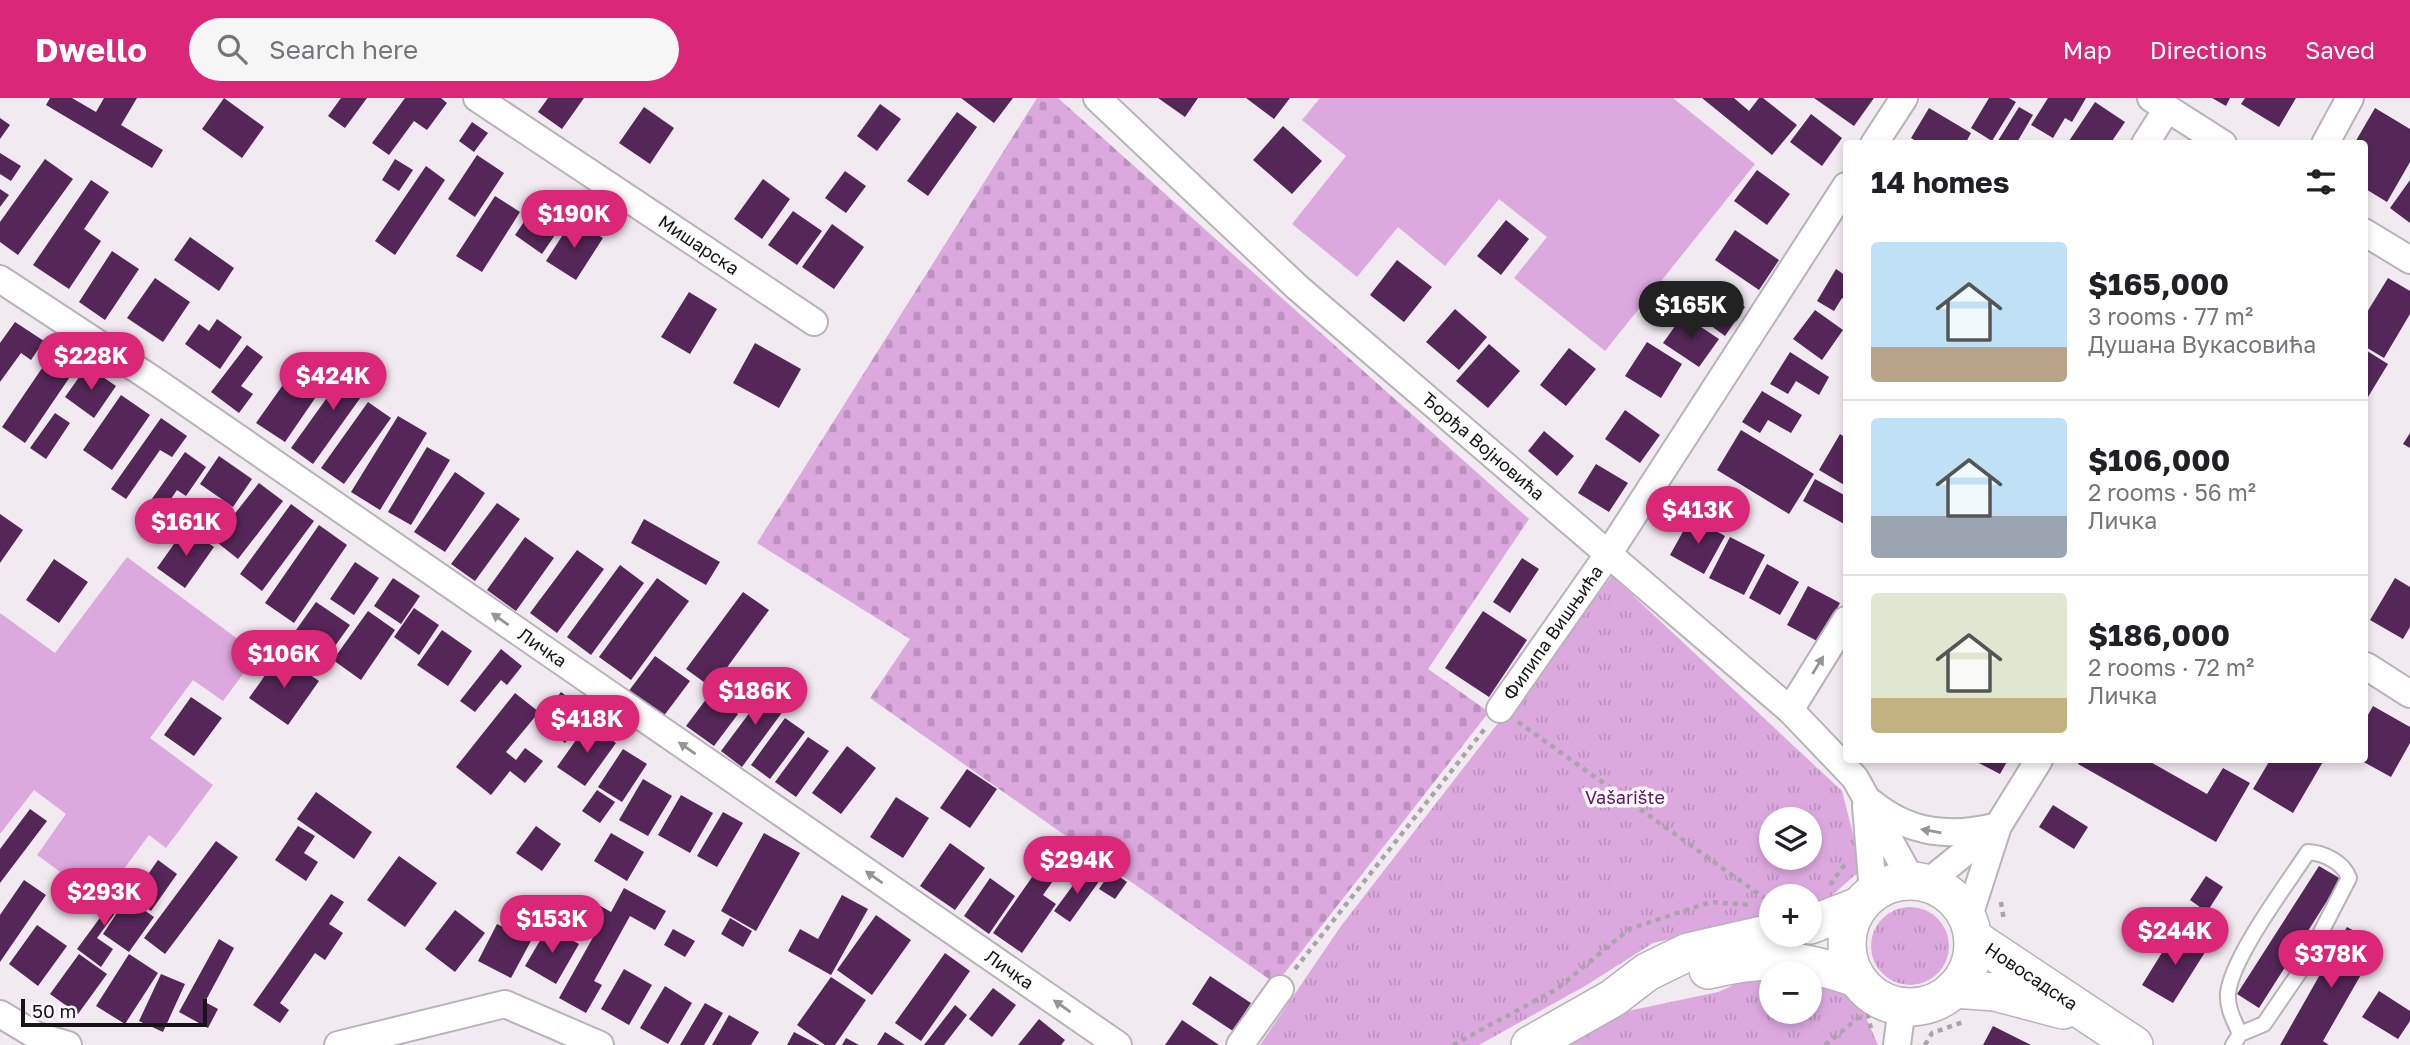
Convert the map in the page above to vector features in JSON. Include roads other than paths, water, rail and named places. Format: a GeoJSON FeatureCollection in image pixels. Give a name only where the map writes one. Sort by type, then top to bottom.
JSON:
{"type":"FeatureCollection","features":[{"type":"Feature","properties":{"kind":"main road"},"geometry":{"type":"LineString","coordinates":[[1822,919],[1898,882],[1919,882],[1944,891],[1958,904],[1970,929],[1969,965],[1954,989],[1939,1000],[1921,1007],[1884,1003],[1868,992],[1856,978],[1848,960],[1846,942],[1850,923],[1866,899]]}},
{"type":"Feature","properties":{"kind":"main road","name":"Новосадска"},"geometry":{"type":"LineString","coordinates":[[1970,929],[2091,1018],[2134,1045]]}},
{"type":"Feature","properties":{"kind":"main road"},"geometry":{"type":"LineString","coordinates":[[1530,1045],[1613,998],[1647,972],[1688,952],[1759,936]]}},
{"type":"Feature","properties":{"kind":"main road"},"geometry":{"type":"LineString","coordinates":[[1613,998],[1750,962],[1797,960],[1856,978]]}},
{"type":"Feature","properties":{"kind":"main road","name":"Новосадска"},"geometry":{"type":"LineString","coordinates":[[1954,989],[1995,992],[2091,1018]]}},
{"type":"Feature","properties":{"kind":"street","name":"Мишарска"},"geometry":{"type":"LineString","coordinates":[[477,98],[814,322]]}},
{"type":"Feature","properties":{"kind":"street","name":"Ђорђа Војновића"},"geometry":{"type":"LineString","coordinates":[[1097,98],[1297,287],[1607,556],[1790,710],[1854,778],[1919,882]]}},
{"type":"Feature","properties":{"kind":"street"},"geometry":{"type":"LineString","coordinates":[[1877,140],[1903,98]]}},
{"type":"Feature","properties":{"kind":"street"},"geometry":{"type":"LineString","coordinates":[[2327,140],[2350,98]]}},
{"type":"Feature","properties":{"kind":"street"},"geometry":{"type":"LineString","coordinates":[[2146,140],[2159,103],[2217,140]]}},
{"type":"Feature","properties":{"kind":"street","name":"Филипа Вишњића"},"geometry":{"type":"LineString","coordinates":[[1500,709],[1607,556],[1843,191]]}},
{"type":"Feature","properties":{"kind":"street"},"geometry":{"type":"LineString","coordinates":[[2368,235],[2410,260]]}},
{"type":"Feature","properties":{"kind":"street","name":"Личка"},"geometry":{"type":"LineString","coordinates":[[0,279],[158,383],[1118,1045]]}},
{"type":"Feature","properties":{"kind":"street"},"geometry":{"type":"LineString","coordinates":[[1790,710],[1843,625]]}},
{"type":"Feature","properties":{"kind":"street"},"geometry":{"type":"LineString","coordinates":[[2368,667],[2410,694]]}},
{"type":"Feature","properties":{"kind":"street"},"geometry":{"type":"LineString","coordinates":[[1970,929],[1998,826],[2037,763]]}},
{"type":"Feature","properties":{"kind":"street"},"geometry":{"type":"LineString","coordinates":[[1865,797],[1887,815],[1913,828],[1937,833],[1970,833],[1998,826]]}},
{"type":"Feature","properties":{"kind":"street"},"geometry":{"type":"LineString","coordinates":[[1865,797],[1866,899]]}},
{"type":"Feature","properties":{"kind":"street"},"geometry":{"type":"LineString","coordinates":[[1919,882],[1998,826]]}},
{"type":"Feature","properties":{"kind":"street"},"geometry":{"type":"LineString","coordinates":[[1240,1045],[1280,989]]}},
{"type":"Feature","properties":{"kind":"street"},"geometry":{"type":"LineString","coordinates":[[338,1045],[505,1004],[600,1045]]}},
{"type":"Feature","properties":{"kind":"street"},"geometry":{"type":"LineString","coordinates":[[1897,1045],[1902,1007]]}},
{"type":"Feature","properties":{"kind":"street"},"geometry":{"type":"LineString","coordinates":[[0,1014],[37,1036],[68,1045]]}},
{"type":"Feature","properties":{"kind":"lane"},"geometry":{"type":"LineString","coordinates":[[2308,852],[2319,853],[2340,864],[2349,878],[2302,967],[2264,1024],[2237,1040],[2228,1008],[2228,991],[2247,946],[2308,852]]}},
{"type":"Feature","properties":{"kind":"park label","name":"Vašarište"},"geometry":{"type":"Point","coordinates":[1625,798]}}]}
